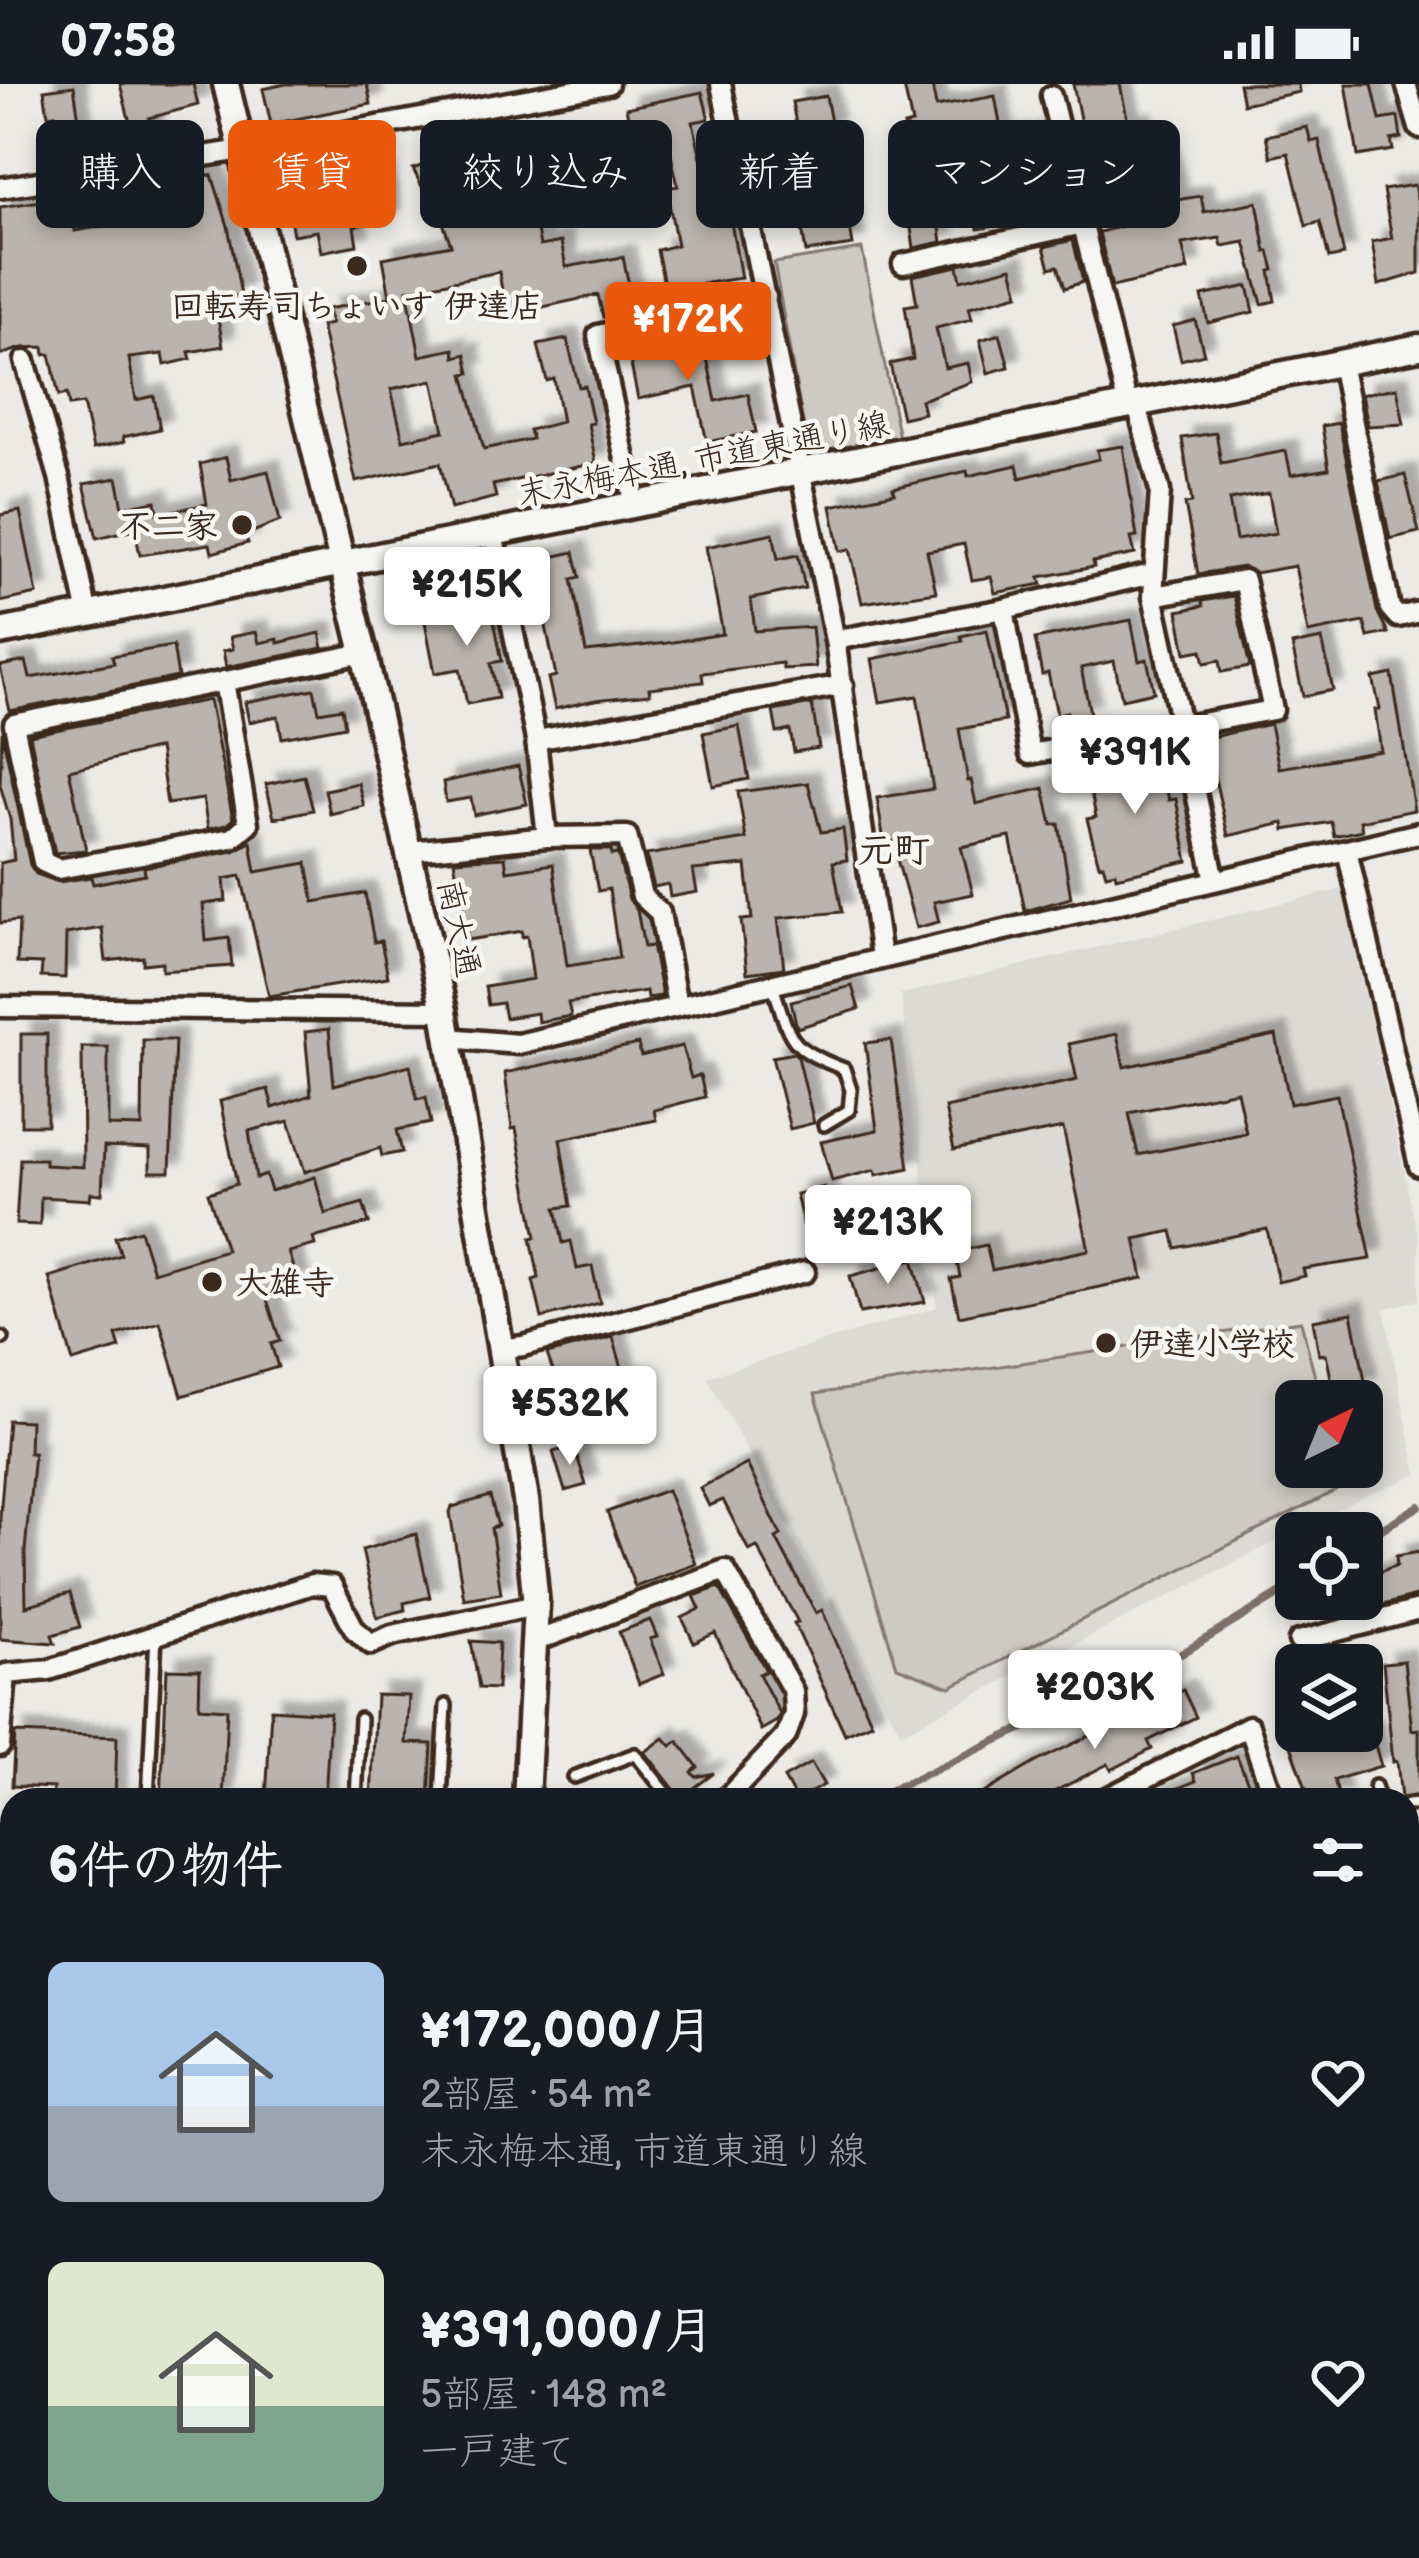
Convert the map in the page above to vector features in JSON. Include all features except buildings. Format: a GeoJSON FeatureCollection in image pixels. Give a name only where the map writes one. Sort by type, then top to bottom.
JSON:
{"type":"FeatureCollection","features":[{"type":"Feature","properties":{"kind":"street","name":"南大通"},"geometry":{"type":"LineString","coordinates":[[226,84],[235,120]]}},
{"type":"Feature","properties":{"kind":"street"},"geometry":{"type":"LineString","coordinates":[[396,122],[608,84]]}},
{"type":"Feature","properties":{"kind":"street"},"geometry":{"type":"LineString","coordinates":[[722,84],[835,640],[881,957]]}},
{"type":"Feature","properties":{"kind":"street"},"geometry":{"type":"LineString","coordinates":[[1406,84],[1419,128]]}},
{"type":"Feature","properties":{"kind":"street"},"geometry":{"type":"LineString","coordinates":[[1051,96],[1057,120]]}},
{"type":"Feature","properties":{"kind":"street"},"geometry":{"type":"LineString","coordinates":[[0,188],[228,151]]}},
{"type":"Feature","properties":{"kind":"street","name":"南大通"},"geometry":{"type":"LineString","coordinates":[[262,228],[444,1011],[526,1500],[536,1605],[527,1788]]}},
{"type":"Feature","properties":{"kind":"street"},"geometry":{"type":"LineString","coordinates":[[903,264],[1065,228]]}},
{"type":"Feature","properties":{"kind":"street"},"geometry":{"type":"LineString","coordinates":[[1084,228],[1160,491],[1153,596],[1215,880]]}},
{"type":"Feature","properties":{"kind":"street"},"geometry":{"type":"LineString","coordinates":[[634,506],[598,335],[766,297]]}},
{"type":"Feature","properties":{"kind":"street","name":"末永梅本通, 市道東通り線"},"geometry":{"type":"LineString","coordinates":[[0,632],[1419,347]]}},
{"type":"Feature","properties":{"kind":"street"},"geometry":{"type":"LineString","coordinates":[[25,361],[59,477],[88,615]]}},
{"type":"Feature","properties":{"kind":"street"},"geometry":{"type":"LineString","coordinates":[[1341,363],[1390,608],[1398,617],[1419,612]]}},
{"type":"Feature","properties":{"kind":"street"},"geometry":{"type":"LineString","coordinates":[[493,534],[536,740],[547,838]]}},
{"type":"Feature","properties":{"kind":"street"},"geometry":{"type":"LineString","coordinates":[[835,640],[1004,609],[1152,574]]}},
{"type":"Feature","properties":{"kind":"street"},"geometry":{"type":"LineString","coordinates":[[1004,609],[1030,754],[1273,710],[1244,580],[1153,596]]}},
{"type":"Feature","properties":{"kind":"street"},"geometry":{"type":"LineString","coordinates":[[224,681],[248,824],[232,838],[58,868],[43,862],[7,719],[364,653]]}},
{"type":"Feature","properties":{"kind":"street"},"geometry":{"type":"LineString","coordinates":[[536,740],[843,685]]}},
{"type":"Feature","properties":{"kind":"street"},"geometry":{"type":"LineString","coordinates":[[448,1038],[518,1044],[1419,833]]}},
{"type":"Feature","properties":{"kind":"street"},"geometry":{"type":"LineString","coordinates":[[410,851],[627,836],[642,896],[660,913],[677,1005]]}},
{"type":"Feature","properties":{"kind":"street"},"geometry":{"type":"LineString","coordinates":[[1347,850],[1419,1166]]}},
{"type":"Feature","properties":{"kind":"street"},"geometry":{"type":"LineString","coordinates":[[0,1007],[444,1011]]}},
{"type":"Feature","properties":{"kind":"street"},"geometry":{"type":"LineString","coordinates":[[499,1348],[523,1346],[805,1272]]}},
{"type":"Feature","properties":{"kind":"street"},"geometry":{"type":"LineString","coordinates":[[536,1641],[725,1570],[794,1691],[794,1714],[786,1736],[736,1788]]}},
{"type":"Feature","properties":{"kind":"street"},"geometry":{"type":"LineString","coordinates":[[0,1747],[3,1672],[49,1670],[312,1584],[332,1586],[355,1630],[371,1644],[392,1635],[536,1605]]}},
{"type":"Feature","properties":{"kind":"street"},"geometry":{"type":"LineString","coordinates":[[1299,1642],[1419,1610]]}},
{"type":"Feature","properties":{"kind":"street"},"geometry":{"type":"LineString","coordinates":[[1127,1788],[1249,1726],[1270,1788]]}},
{"type":"Feature","properties":{"kind":"lane"},"geometry":{"type":"LineString","coordinates":[[772,982],[792,1042],[807,1055],[844,1069],[851,1090],[849,1110],[824,1125]]}},
{"type":"Feature","properties":{"kind":"lane"},"geometry":{"type":"LineString","coordinates":[[149,1788],[156,1634]]}},
{"type":"Feature","properties":{"kind":"lane"},"geometry":{"type":"LineString","coordinates":[[442,1788],[446,1705]]}},
{"type":"Feature","properties":{"kind":"lane"},"geometry":{"type":"LineString","coordinates":[[357,1788],[360,1719]]}},
{"type":"Feature","properties":{"kind":"lane"},"geometry":{"type":"LineString","coordinates":[[574,1778],[634,1754],[662,1788]]}},
{"type":"Feature","properties":{"kind":"shaded area"},"geometry":{"type":"Polygon","coordinates":[[[862,249],[900,443],[809,457],[774,263],[862,249]]]}},
{"type":"Feature","properties":{"kind":"shaded area","name":"伊達小学校"},"geometry":{"type":"Polygon","coordinates":[[[1342,889],[1419,1240],[1419,1300],[1384,1309],[1417,1475],[1334,1512],[1275,1512],[1275,1542],[901,1733],[707,1377],[937,1307],[901,994],[1342,889]]]}},
{"type":"Feature","properties":{"kind":"shaded area"},"geometry":{"type":"Polygon","coordinates":[[[1301,1321],[1316,1380],[1275,1380],[1275,1488],[1341,1488],[1294,1512],[1275,1512],[1275,1522],[950,1687],[897,1667],[815,1394],[1301,1321]]]}},
{"type":"Feature","properties":{"kind":"waterway"},"geometry":{"type":"LineString","coordinates":[[1383,1528],[1419,1506]]}},
{"type":"Feature","properties":{"kind":"waterway"},"geometry":{"type":"LineString","coordinates":[[896,1788],[1181,1654],[1275,1597]]}},
{"type":"Feature","properties":{"kind":"place","name":"回転寿司ちょいす 伊達店"},"geometry":{"type":"Point","coordinates":[357,266]}},
{"type":"Feature","properties":{"kind":"place","name":"不二家"},"geometry":{"type":"Point","coordinates":[242,525]}},
{"type":"Feature","properties":{"kind":"place","name":"大雄寺"},"geometry":{"type":"Point","coordinates":[212,1282]}},
{"type":"Feature","properties":{"kind":"place","name":"伊達小学校"},"geometry":{"type":"Point","coordinates":[1106,1343]}},
{"type":"Feature","properties":{"kind":"district","name":"元町"},"geometry":{"type":"Point","coordinates":[894,849]}}]}
